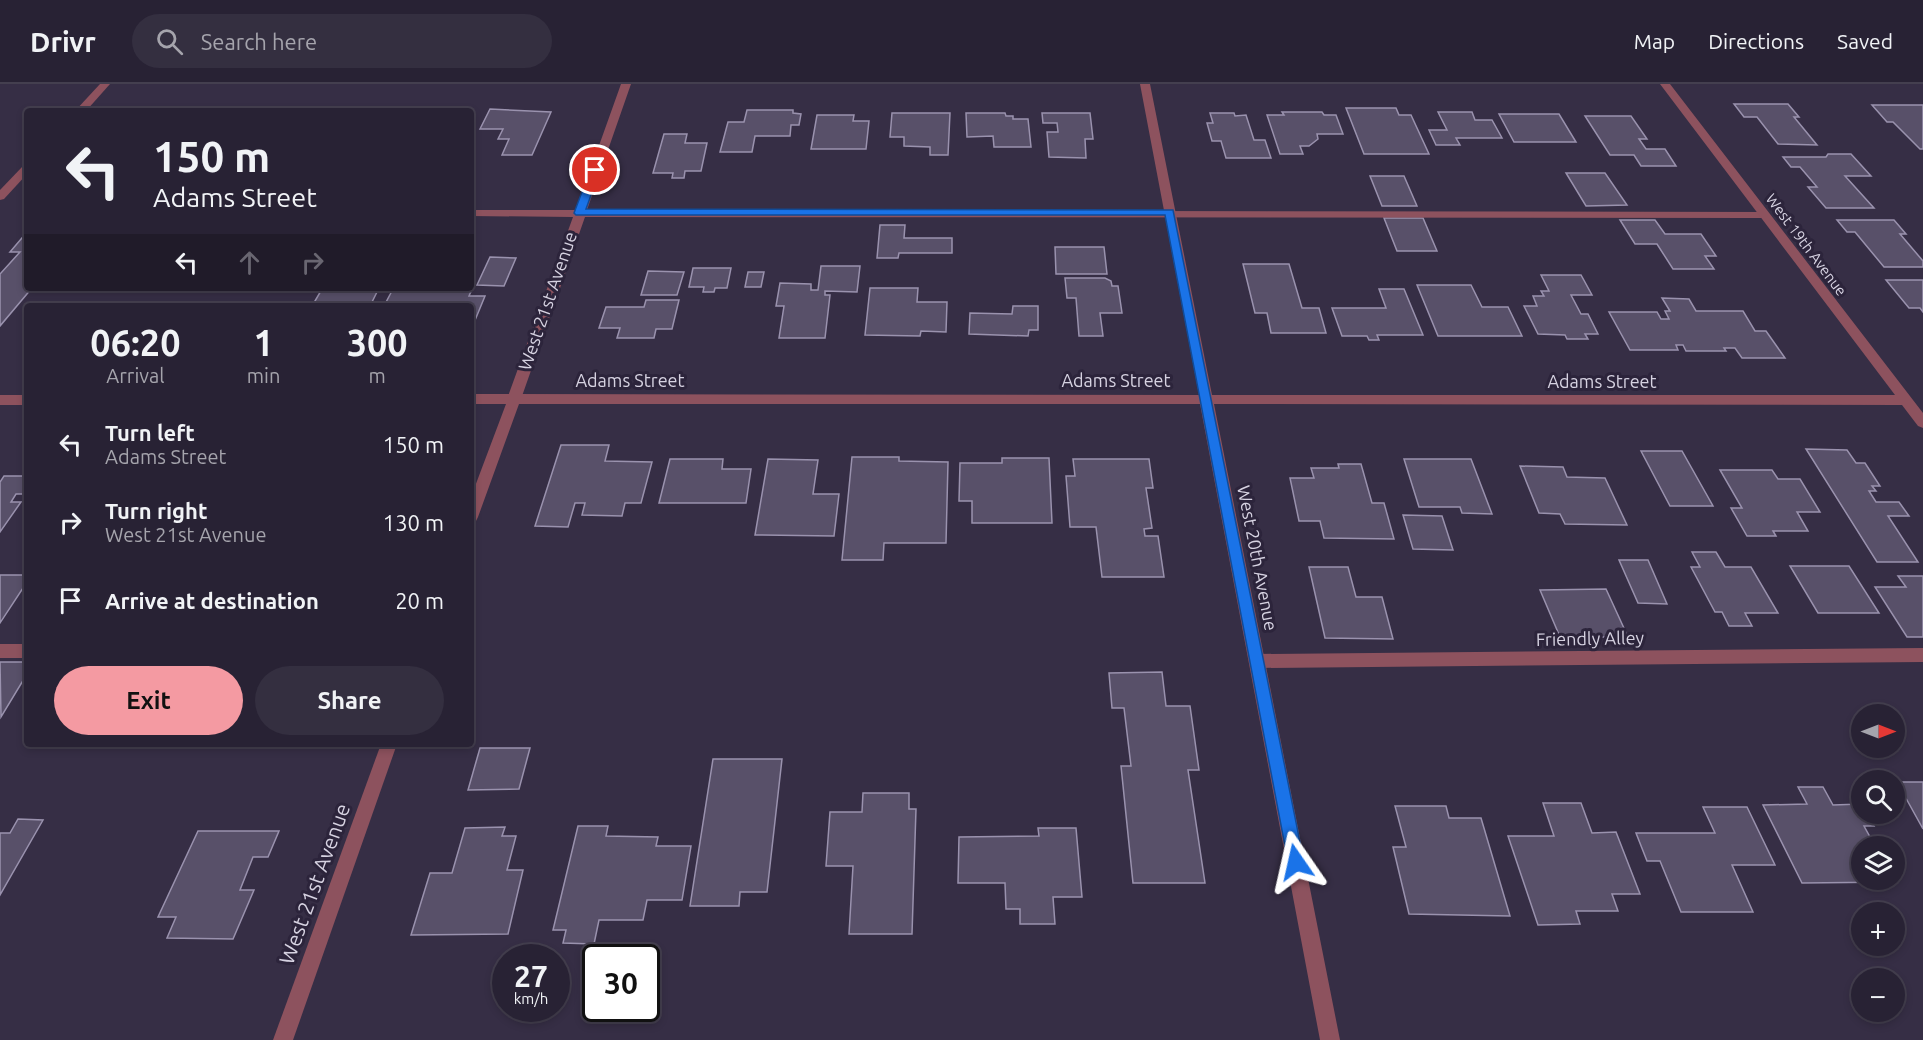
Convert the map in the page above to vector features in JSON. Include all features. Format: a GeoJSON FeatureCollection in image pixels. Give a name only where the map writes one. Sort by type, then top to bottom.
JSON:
{"type":"FeatureCollection","features":[{"type":"Feature","properties":{"kind":"street"},"geometry":{"type":"LineString","coordinates":[[83,108],[105,84]]}},
{"type":"Feature","properties":{"kind":"street","name":"West 21st Avenue"},"geometry":{"type":"LineString","coordinates":[[474,510],[626,84]]}},
{"type":"Feature","properties":{"kind":"street","name":"West 20th Avenue"},"geometry":{"type":"LineString","coordinates":[[1145,84],[1330,1040]]}},
{"type":"Feature","properties":{"kind":"street","name":"West 19th Avenue"},"geometry":{"type":"LineString","coordinates":[[1665,84],[1923,423]]}},
{"type":"Feature","properties":{"kind":"street"},"geometry":{"type":"LineString","coordinates":[[0,197],[24,171]]}},
{"type":"Feature","properties":{"kind":"street"},"geometry":{"type":"LineString","coordinates":[[474,213],[1169,212],[1764,215]]}},
{"type":"Feature","properties":{"kind":"street","name":"Adams Street"},"geometry":{"type":"LineString","coordinates":[[474,399],[1905,400]]}},
{"type":"Feature","properties":{"kind":"street"},"geometry":{"type":"LineString","coordinates":[[0,400],[24,400]]}},
{"type":"Feature","properties":{"kind":"street"},"geometry":{"type":"LineString","coordinates":[[0,651],[24,651]]}},
{"type":"Feature","properties":{"kind":"street","name":"Friendly Alley"},"geometry":{"type":"LineString","coordinates":[[1258,661],[1923,655]]}},
{"type":"Feature","properties":{"kind":"street","name":"West 21st Avenue"},"geometry":{"type":"LineString","coordinates":[[283,1040],[388,747]]}},
{"type":"Feature","properties":{"kind":"building"},"geometry":{"type":"Polygon","coordinates":[[[1734,104],[1788,104],[1799,117],[1794,117],[1817,145],[1778,144],[1757,117],[1744,117],[1734,104]]]}},
{"type":"Feature","properties":{"kind":"building"},"geometry":{"type":"Polygon","coordinates":[[[1872,105],[1923,105],[1923,149],[1920,149],[1893,122],[1887,122],[1872,105]]]}},
{"type":"Feature","properties":{"kind":"building"},"geometry":{"type":"Polygon","coordinates":[[[1346,108],[1396,108],[1399,115],[1411,115],[1429,154],[1364,154],[1346,108]]]}},
{"type":"Feature","properties":{"kind":"building"},"geometry":{"type":"Polygon","coordinates":[[[490,109],[551,112],[532,155],[502,155],[509,139],[498,139],[503,129],[480,129],[490,109]]]}},
{"type":"Feature","properties":{"kind":"building"},"geometry":{"type":"Polygon","coordinates":[[[747,110],[793,110],[793,113],[801,114],[799,125],[791,125],[790,136],[755,136],[752,152],[720,152],[728,122],[744,122],[747,110]]]}},
{"type":"Feature","properties":{"kind":"building"},"geometry":{"type":"Polygon","coordinates":[[[1282,112],[1322,112],[1324,115],[1336,115],[1343,134],[1317,134],[1318,139],[1309,146],[1300,146],[1303,154],[1280,154],[1267,115],[1284,115],[1282,112]]]}},
{"type":"Feature","properties":{"kind":"building"},"geometry":{"type":"Polygon","coordinates":[[[1438,112],[1472,112],[1475,120],[1492,120],[1502,138],[1456,138],[1460,145],[1436,145],[1429,130],[1447,130],[1438,112]]]}},
{"type":"Feature","properties":{"kind":"building"},"geometry":{"type":"Polygon","coordinates":[[[892,113],[950,113],[948,155],[930,155],[930,147],[904,146],[904,137],[890,137],[892,113]]]}},
{"type":"Feature","properties":{"kind":"building"},"geometry":{"type":"Polygon","coordinates":[[[966,113],[1005,113],[1006,116],[1013,116],[1013,119],[1028,119],[1031,147],[994,147],[993,136],[967,137],[966,113]]]}},
{"type":"Feature","properties":{"kind":"building"},"geometry":{"type":"Polygon","coordinates":[[[1042,113],[1090,113],[1093,139],[1085,139],[1086,158],[1049,157],[1047,132],[1058,132],[1057,123],[1043,123],[1042,113]]]}},
{"type":"Feature","properties":{"kind":"building"},"geometry":{"type":"Polygon","coordinates":[[[1210,113],[1246,115],[1254,140],[1265,140],[1271,158],[1226,158],[1221,141],[1212,141],[1207,123],[1213,123],[1210,113]]]}},
{"type":"Feature","properties":{"kind":"building"},"geometry":{"type":"Polygon","coordinates":[[[1499,114],[1559,114],[1576,142],[1514,142],[1499,114]]]}},
{"type":"Feature","properties":{"kind":"building"},"geometry":{"type":"Polygon","coordinates":[[[817,115],[854,115],[853,121],[869,121],[866,149],[811,149],[817,115]]]}},
{"type":"Feature","properties":{"kind":"building"},"geometry":{"type":"Polygon","coordinates":[[[1585,116],[1631,116],[1647,139],[1639,139],[1646,149],[1665,149],[1676,166],[1641,166],[1634,155],[1610,155],[1585,116]]]}},
{"type":"Feature","properties":{"kind":"building"},"geometry":{"type":"Polygon","coordinates":[[[664,134],[687,134],[685,143],[707,143],[701,171],[685,171],[684,178],[672,178],[673,173],[653,173],[664,134]]]}},
{"type":"Feature","properties":{"kind":"building"},"geometry":{"type":"Polygon","coordinates":[[[1828,154],[1851,154],[1871,176],[1845,176],[1874,208],[1826,208],[1808,187],[1817,187],[1800,167],[1791,167],[1783,157],[1826,157],[1828,154]]]}},
{"type":"Feature","properties":{"kind":"building"},"geometry":{"type":"Polygon","coordinates":[[[1566,173],[1605,173],[1627,205],[1586,206],[1566,173]]]}},
{"type":"Feature","properties":{"kind":"building"},"geometry":{"type":"Polygon","coordinates":[[[1370,176],[1404,176],[1417,206],[1382,206],[1370,176]]]}},
{"type":"Feature","properties":{"kind":"building"},"geometry":{"type":"Polygon","coordinates":[[[1384,218],[1423,218],[1437,251],[1397,251],[1384,218]]]}},
{"type":"Feature","properties":{"kind":"building"},"geometry":{"type":"Polygon","coordinates":[[[1620,220],[1655,220],[1665,234],[1701,234],[1716,256],[1705,256],[1714,269],[1673,269],[1657,244],[1635,244],[1620,220]]]}},
{"type":"Feature","properties":{"kind":"building"},"geometry":{"type":"Polygon","coordinates":[[[1837,220],[1894,220],[1906,234],[1900,234],[1923,261],[1923,267],[1884,267],[1855,232],[1847,232],[1837,220]]]}},
{"type":"Feature","properties":{"kind":"building"},"geometry":{"type":"Polygon","coordinates":[[[880,225],[905,225],[904,238],[952,238],[952,253],[899,253],[898,258],[877,258],[880,225]]]}},
{"type":"Feature","properties":{"kind":"building"},"geometry":{"type":"Polygon","coordinates":[[[24,236],[24,291],[29,291],[0,326],[0,274],[20,252],[10,252],[24,236]]]}},
{"type":"Feature","properties":{"kind":"building"},"geometry":{"type":"Polygon","coordinates":[[[1055,247],[1104,247],[1107,274],[1056,274],[1055,247]]]}},
{"type":"Feature","properties":{"kind":"building"},"geometry":{"type":"Polygon","coordinates":[[[490,257],[516,258],[504,286],[477,285],[490,257]]]}},
{"type":"Feature","properties":{"kind":"building"},"geometry":{"type":"Polygon","coordinates":[[[1243,264],[1289,264],[1302,308],[1319,308],[1326,333],[1271,333],[1267,313],[1255,313],[1243,264]]]}},
{"type":"Feature","properties":{"kind":"building"},"geometry":{"type":"Polygon","coordinates":[[[821,266],[860,266],[857,292],[825,291],[825,295],[830,295],[825,338],[779,338],[784,306],[776,306],[780,283],[811,284],[811,290],[818,290],[821,266]]]}},
{"type":"Feature","properties":{"kind":"building"},"geometry":{"type":"Polygon","coordinates":[[[693,268],[731,268],[727,288],[715,288],[714,292],[703,292],[704,287],[689,287],[693,268]]]}},
{"type":"Feature","properties":{"kind":"building"},"geometry":{"type":"Polygon","coordinates":[[[648,271],[684,272],[677,295],[641,295],[648,271]]]}},
{"type":"Feature","properties":{"kind":"building"},"geometry":{"type":"Polygon","coordinates":[[[748,272],[764,272],[761,287],[745,287],[748,272]]]}},
{"type":"Feature","properties":{"kind":"building"},"geometry":{"type":"Polygon","coordinates":[[[1541,275],[1581,275],[1592,295],[1571,295],[1581,314],[1588,314],[1598,334],[1585,334],[1588,339],[1567,339],[1565,335],[1538,334],[1524,306],[1537,306],[1533,296],[1544,296],[1541,291],[1549,291],[1541,275]]]}},
{"type":"Feature","properties":{"kind":"building"},"geometry":{"type":"Polygon","coordinates":[[[1065,278],[1105,278],[1111,281],[1112,286],[1118,286],[1122,313],[1100,313],[1103,336],[1079,336],[1076,298],[1067,298],[1065,278]]]}},
{"type":"Feature","properties":{"kind":"building"},"geometry":{"type":"Polygon","coordinates":[[[1886,280],[1923,280],[1923,312],[1920,308],[1909,308],[1886,280]]]}},
{"type":"Feature","properties":{"kind":"building"},"geometry":{"type":"Polygon","coordinates":[[[1417,285],[1471,285],[1482,307],[1508,307],[1522,336],[1438,336],[1417,285]]]}},
{"type":"Feature","properties":{"kind":"building"},"geometry":{"type":"Polygon","coordinates":[[[870,288],[918,288],[917,302],[947,302],[946,332],[921,331],[920,336],[865,335],[870,288]]]}},
{"type":"Feature","properties":{"kind":"building"},"geometry":{"type":"Polygon","coordinates":[[[1379,289],[1404,289],[1423,335],[1377,335],[1379,340],[1369,340],[1367,336],[1342,336],[1332,308],[1386,308],[1379,289]]]}},
{"type":"Feature","properties":{"kind":"building"},"geometry":{"type":"Polygon","coordinates":[[[321,291],[378,291],[372,303],[314,303],[321,291]]]}},
{"type":"Feature","properties":{"kind":"building"},"geometry":{"type":"Polygon","coordinates":[[[392,291],[471,291],[469,296],[485,296],[474,323],[474,303],[386,303],[392,291]]]}},
{"type":"Feature","properties":{"kind":"building"},"geometry":{"type":"Polygon","coordinates":[[[1662,298],[1689,299],[1696,311],[1743,311],[1755,331],[1766,331],[1785,358],[1742,358],[1735,348],[1724,348],[1726,351],[1686,351],[1683,345],[1676,345],[1678,350],[1630,350],[1609,312],[1657,312],[1661,319],[1669,319],[1665,311],[1670,311],[1662,298]]]}},
{"type":"Feature","properties":{"kind":"building"},"geometry":{"type":"Polygon","coordinates":[[[646,300],[679,300],[672,329],[656,329],[654,338],[617,338],[620,328],[599,328],[606,307],[644,307],[646,300]]]}},
{"type":"Feature","properties":{"kind":"building"},"geometry":{"type":"Polygon","coordinates":[[[1013,306],[1038,306],[1038,330],[1029,330],[1028,336],[969,334],[970,313],[1012,314],[1013,306]]]}},
{"type":"Feature","properties":{"kind":"building"},"geometry":{"type":"Polygon","coordinates":[[[561,445],[609,445],[605,461],[652,462],[641,503],[625,503],[622,516],[582,515],[585,503],[575,503],[568,527],[535,526],[561,445]]]}},
{"type":"Feature","properties":{"kind":"building"},"geometry":{"type":"Polygon","coordinates":[[[1806,449],[1847,450],[1856,463],[1865,463],[1880,486],[1872,486],[1876,491],[1869,491],[1876,502],[1899,502],[1909,516],[1888,516],[1918,562],[1877,562],[1806,449]]]}},
{"type":"Feature","properties":{"kind":"building"},"geometry":{"type":"Polygon","coordinates":[[[1641,451],[1682,451],[1713,506],[1670,506],[1641,451]]]}},
{"type":"Feature","properties":{"kind":"building"},"geometry":{"type":"Polygon","coordinates":[[[852,457],[899,457],[899,461],[948,462],[946,543],[884,543],[883,560],[842,560],[852,457]]]}},
{"type":"Feature","properties":{"kind":"building"},"geometry":{"type":"Polygon","coordinates":[[[1002,458],[1049,458],[1052,523],[972,523],[972,501],[959,501],[960,463],[1002,463],[1002,458]]]}},
{"type":"Feature","properties":{"kind":"building"},"geometry":{"type":"Polygon","coordinates":[[[670,459],[723,459],[722,469],[751,469],[746,503],[659,503],[670,459]]]}},
{"type":"Feature","properties":{"kind":"building"},"geometry":{"type":"Polygon","coordinates":[[[768,459],[818,460],[813,494],[839,494],[834,536],[755,535],[768,459]]]}},
{"type":"Feature","properties":{"kind":"building"},"geometry":{"type":"Polygon","coordinates":[[[1073,459],[1149,459],[1153,488],[1146,488],[1152,528],[1144,529],[1145,536],[1158,536],[1164,577],[1102,577],[1096,527],[1070,527],[1066,476],[1075,476],[1073,459]]]}},
{"type":"Feature","properties":{"kind":"building"},"geometry":{"type":"Polygon","coordinates":[[[1404,459],[1471,459],[1492,514],[1462,513],[1460,507],[1419,507],[1404,459]]]}},
{"type":"Feature","properties":{"kind":"building"},"geometry":{"type":"Polygon","coordinates":[[[1338,464],[1361,464],[1372,503],[1384,503],[1394,539],[1324,538],[1320,521],[1299,521],[1290,478],[1314,478],[1311,468],[1339,468],[1338,464]]]}},
{"type":"Feature","properties":{"kind":"building"},"geometry":{"type":"Polygon","coordinates":[[[1520,466],[1563,467],[1567,477],[1605,478],[1627,525],[1565,524],[1560,514],[1539,513],[1520,466]]]}},
{"type":"Feature","properties":{"kind":"building"},"geometry":{"type":"Polygon","coordinates":[[[1720,470],[1772,470],[1778,479],[1800,479],[1820,512],[1797,512],[1808,531],[1773,531],[1776,536],[1747,536],[1731,508],[1742,508],[1720,470]]]}},
{"type":"Feature","properties":{"kind":"building"},"geometry":{"type":"Polygon","coordinates":[[[4,476],[24,476],[24,494],[16,494],[11,502],[21,502],[0,532],[0,482],[4,476]]]}},
{"type":"Feature","properties":{"kind":"building"},"geometry":{"type":"Polygon","coordinates":[[[1403,515],[1442,516],[1453,550],[1413,549],[1403,515]]]}},
{"type":"Feature","properties":{"kind":"building"},"geometry":{"type":"Polygon","coordinates":[[[1692,552],[1716,552],[1725,567],[1751,567],[1778,613],[1745,613],[1752,626],[1729,626],[1722,612],[1715,612],[1691,567],[1700,567],[1692,552]]]}},
{"type":"Feature","properties":{"kind":"building"},"geometry":{"type":"Polygon","coordinates":[[[1619,560],[1648,560],[1667,604],[1638,603],[1619,560]]]}},
{"type":"Feature","properties":{"kind":"building"},"geometry":{"type":"Polygon","coordinates":[[[1790,566],[1849,566],[1879,613],[1818,613],[1790,566]]]}},
{"type":"Feature","properties":{"kind":"building"},"geometry":{"type":"Polygon","coordinates":[[[1309,567],[1348,567],[1356,597],[1382,597],[1393,639],[1325,638],[1309,567]]]}},
{"type":"Feature","properties":{"kind":"building"},"geometry":{"type":"Polygon","coordinates":[[[0,575],[24,575],[24,587],[0,623],[0,575]]]}},
{"type":"Feature","properties":{"kind":"building"},"geometry":{"type":"Polygon","coordinates":[[[1898,576],[1923,576],[1923,637],[1907,637],[1875,587],[1906,587],[1898,576]]]}},
{"type":"Feature","properties":{"kind":"building"},"geometry":{"type":"Polygon","coordinates":[[[1606,589],[1628,637],[1560,637],[1540,590],[1606,589]]]}},
{"type":"Feature","properties":{"kind":"building"},"geometry":{"type":"Polygon","coordinates":[[[0,662],[24,662],[24,679],[1,717],[0,662]]]}},
{"type":"Feature","properties":{"kind":"building"},"geometry":{"type":"Polygon","coordinates":[[[1162,672],[1166,706],[1190,706],[1199,770],[1188,770],[1205,883],[1133,883],[1121,766],[1131,766],[1124,708],[1112,708],[1109,673],[1162,672]]]}},
{"type":"Feature","properties":{"kind":"building"},"geometry":{"type":"Polygon","coordinates":[[[480,748],[530,748],[519,789],[468,790],[480,748]]]}},
{"type":"Feature","properties":{"kind":"building"},"geometry":{"type":"Polygon","coordinates":[[[713,759],[782,759],[767,892],[740,892],[739,906],[690,906],[713,759]]]}},
{"type":"Feature","properties":{"kind":"building"},"geometry":{"type":"Polygon","coordinates":[[[1905,782],[1923,782],[1923,829],[1905,796],[1905,782]]]}},
{"type":"Feature","properties":{"kind":"building"},"geometry":{"type":"Polygon","coordinates":[[[1798,787],[1823,787],[1833,805],[1851,804],[1851,824],[1873,824],[1874,826],[1864,826],[1870,836],[1851,836],[1851,882],[1802,883],[1763,805],[1807,804],[1798,787]]]}},
{"type":"Feature","properties":{"kind":"building"},"geometry":{"type":"Polygon","coordinates":[[[863,793],[909,793],[909,809],[916,809],[912,934],[849,934],[853,866],[826,866],[830,812],[862,812],[863,793]]]}},
{"type":"Feature","properties":{"kind":"building"},"geometry":{"type":"Polygon","coordinates":[[[1543,803],[1581,803],[1592,833],[1616,832],[1640,894],[1612,894],[1618,911],[1576,911],[1580,924],[1538,925],[1508,836],[1554,836],[1543,803]]]}},
{"type":"Feature","properties":{"kind":"building"},"geometry":{"type":"Polygon","coordinates":[[[1395,806],[1446,806],[1449,818],[1481,818],[1510,916],[1409,914],[1393,847],[1406,847],[1395,806]]]}},
{"type":"Feature","properties":{"kind":"building"},"geometry":{"type":"Polygon","coordinates":[[[1703,807],[1747,807],[1775,865],[1732,865],[1753,912],[1681,912],[1660,861],[1647,861],[1636,833],[1715,833],[1703,807]]]}},
{"type":"Feature","properties":{"kind":"building"},"geometry":{"type":"Polygon","coordinates":[[[18,819],[43,820],[0,895],[0,833],[10,833],[18,819]]]}},
{"type":"Feature","properties":{"kind":"building"},"geometry":{"type":"Polygon","coordinates":[[[578,826],[608,826],[606,836],[658,837],[656,846],[691,846],[682,900],[647,900],[643,920],[599,920],[594,944],[563,943],[566,930],[553,930],[578,826]]]}},
{"type":"Feature","properties":{"kind":"building"},"geometry":{"type":"Polygon","coordinates":[[[505,827],[502,836],[516,836],[507,870],[523,870],[508,934],[411,935],[430,873],[452,873],[465,828],[505,827]]]}},
{"type":"Feature","properties":{"kind":"building"},"geometry":{"type":"Polygon","coordinates":[[[1038,828],[1076,828],[1082,897],[1053,897],[1055,924],[1020,924],[1020,909],[1006,909],[1005,883],[958,883],[959,837],[1039,836],[1038,828]]]}},
{"type":"Feature","properties":{"kind":"building"},"geometry":{"type":"Polygon","coordinates":[[[198,831],[279,831],[268,857],[253,857],[240,890],[254,890],[233,939],[167,938],[176,917],[158,917],[198,831]]]}},
{"type":"Feature","properties":{"kind":"route"},"geometry":{"type":"LineString","coordinates":[[595,170],[579,213],[1169,212],[1296,862]]}}]}
